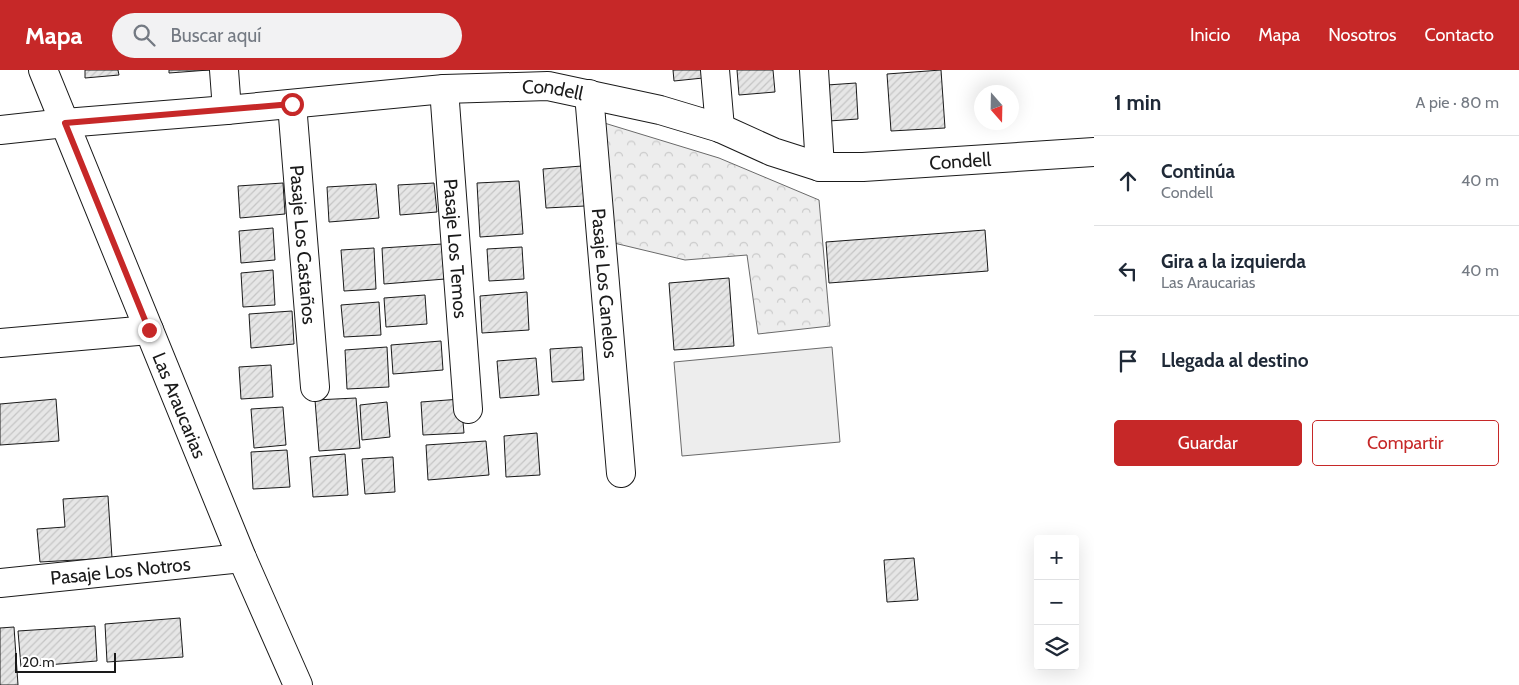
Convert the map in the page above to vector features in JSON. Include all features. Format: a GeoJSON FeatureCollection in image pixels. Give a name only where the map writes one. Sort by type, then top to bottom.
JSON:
{"type":"FeatureCollection","features":[{"type":"Feature","properties":{"kind":"street","name":"Las Araucarias"},"geometry":{"type":"LineString","coordinates":[[43,70],[242,558],[298,685]]}},
{"type":"Feature","properties":{"kind":"street"},"geometry":{"type":"LineString","coordinates":[[224,70],[227,110]]}},
{"type":"Feature","properties":{"kind":"street"},"geometry":{"type":"LineString","coordinates":[[715,70],[720,128]]}},
{"type":"Feature","properties":{"kind":"street"},"geometry":{"type":"LineString","coordinates":[[814,70],[820,167]]}},
{"type":"Feature","properties":{"kind":"street","name":"Condell"},"geometry":{"type":"LineString","coordinates":[[0,130],[292,104],[392,82],[444,89],[547,78],[589,94],[660,110],[720,128],[773,152],[820,167],[863,167],[1094,152]]}},
{"type":"Feature","properties":{"kind":"street","name":"Pasaje Los Temos"},"geometry":{"type":"LineString","coordinates":[[444,89],[468,409]]}},
{"type":"Feature","properties":{"kind":"street","name":"Pasaje Los Canelos"},"geometry":{"type":"LineString","coordinates":[[589,94],[621,473]]}},
{"type":"Feature","properties":{"kind":"street","name":"Pasaje Los Castaños"},"geometry":{"type":"LineString","coordinates":[[292,104],[315,387]]}},
{"type":"Feature","properties":{"kind":"street"},"geometry":{"type":"LineString","coordinates":[[0,343],[149,330]]}},
{"type":"Feature","properties":{"kind":"street","name":"Pasaje Los Notros"},"geometry":{"type":"LineString","coordinates":[[0,583],[242,558]]}},
{"type":"Feature","properties":{"kind":"green space"},"geometry":{"type":"Polygon","coordinates":[[[601,122],[719,158],[819,200],[830,326],[758,334],[747,255],[685,260],[614,243],[601,122]]]}},
{"type":"Feature","properties":{"kind":"shaded area"},"geometry":{"type":"Polygon","coordinates":[[[832,347],[840,442],[682,456],[674,362],[832,347]]]}},
{"type":"Feature","properties":{"kind":"building"},"geometry":{"type":"Polygon","coordinates":[[[85,70],[118,70],[119,75],[85,78],[85,70]]]}},
{"type":"Feature","properties":{"kind":"building"},"geometry":{"type":"Polygon","coordinates":[[[169,70],[209,70],[169,73],[169,70]]]}},
{"type":"Feature","properties":{"kind":"building"},"geometry":{"type":"Polygon","coordinates":[[[673,70],[702,70],[703,78],[674,81],[673,70]]]}},
{"type":"Feature","properties":{"kind":"building"},"geometry":{"type":"Polygon","coordinates":[[[737,70],[773,70],[775,92],[739,95],[737,70]]]}},
{"type":"Feature","properties":{"kind":"building"},"geometry":{"type":"Polygon","coordinates":[[[941,70],[945,128],[891,131],[887,74],[941,70]]]}},
{"type":"Feature","properties":{"kind":"building"},"geometry":{"type":"Polygon","coordinates":[[[856,83],[858,119],[829,121],[827,85],[856,83]]]}},
{"type":"Feature","properties":{"kind":"building"},"geometry":{"type":"Polygon","coordinates":[[[582,166],[585,206],[546,208],[543,169],[582,166]]]}},
{"type":"Feature","properties":{"kind":"building"},"geometry":{"type":"Polygon","coordinates":[[[519,181],[523,234],[480,237],[477,183],[519,181]]]}},
{"type":"Feature","properties":{"kind":"building"},"geometry":{"type":"Polygon","coordinates":[[[283,183],[285,214],[240,218],[238,186],[283,183]]]}},
{"type":"Feature","properties":{"kind":"building"},"geometry":{"type":"Polygon","coordinates":[[[434,183],[437,212],[400,215],[398,185],[434,183]]]}},
{"type":"Feature","properties":{"kind":"building"},"geometry":{"type":"Polygon","coordinates":[[[376,184],[379,218],[329,222],[327,187],[376,184]]]}},
{"type":"Feature","properties":{"kind":"building"},"geometry":{"type":"Polygon","coordinates":[[[273,228],[275,260],[241,263],[239,231],[273,228]]]}},
{"type":"Feature","properties":{"kind":"building"},"geometry":{"type":"Polygon","coordinates":[[[985,230],[988,271],[829,283],[826,242],[985,230]]]}},
{"type":"Feature","properties":{"kind":"building"},"geometry":{"type":"Polygon","coordinates":[[[442,244],[445,279],[384,284],[382,248],[442,244]]]}},
{"type":"Feature","properties":{"kind":"building"},"geometry":{"type":"Polygon","coordinates":[[[522,247],[524,279],[489,281],[487,249],[522,247]]]}},
{"type":"Feature","properties":{"kind":"building"},"geometry":{"type":"Polygon","coordinates":[[[374,248],[376,289],[344,291],[341,250],[374,248]]]}},
{"type":"Feature","properties":{"kind":"building"},"geometry":{"type":"Polygon","coordinates":[[[273,270],[275,305],[243,307],[241,273],[273,270]]]}},
{"type":"Feature","properties":{"kind":"building"},"geometry":{"type":"Polygon","coordinates":[[[729,278],[734,346],[674,350],[669,283],[729,278]]]}},
{"type":"Feature","properties":{"kind":"building"},"geometry":{"type":"Polygon","coordinates":[[[527,292],[529,330],[482,333],[480,296],[527,292]]]}},
{"type":"Feature","properties":{"kind":"building"},"geometry":{"type":"Polygon","coordinates":[[[425,295],[427,324],[386,327],[384,298],[425,295]]]}},
{"type":"Feature","properties":{"kind":"building"},"geometry":{"type":"Polygon","coordinates":[[[379,302],[381,335],[344,337],[341,305],[379,302]]]}},
{"type":"Feature","properties":{"kind":"building"},"geometry":{"type":"Polygon","coordinates":[[[292,311],[294,344],[251,348],[249,314],[292,311]]]}},
{"type":"Feature","properties":{"kind":"building"},"geometry":{"type":"Polygon","coordinates":[[[441,341],[443,370],[393,374],[391,345],[441,341]]]}},
{"type":"Feature","properties":{"kind":"building"},"geometry":{"type":"Polygon","coordinates":[[[387,347],[389,387],[347,389],[345,350],[387,347]]]}},
{"type":"Feature","properties":{"kind":"building"},"geometry":{"type":"Polygon","coordinates":[[[582,347],[584,380],[552,382],[550,349],[582,347]]]}},
{"type":"Feature","properties":{"kind":"building"},"geometry":{"type":"Polygon","coordinates":[[[536,358],[539,395],[500,398],[497,361],[536,358]]]}},
{"type":"Feature","properties":{"kind":"building"},"geometry":{"type":"Polygon","coordinates":[[[271,365],[273,397],[241,399],[239,367],[271,365]]]}},
{"type":"Feature","properties":{"kind":"building"},"geometry":{"type":"Polygon","coordinates":[[[356,398],[360,448],[319,451],[315,400],[356,398]]]}},
{"type":"Feature","properties":{"kind":"building"},"geometry":{"type":"Polygon","coordinates":[[[56,399],[59,441],[0,445],[0,404],[56,399]]]}},
{"type":"Feature","properties":{"kind":"building"},"geometry":{"type":"Polygon","coordinates":[[[461,399],[464,433],[423,435],[421,402],[461,399]]]}},
{"type":"Feature","properties":{"kind":"building"},"geometry":{"type":"Polygon","coordinates":[[[387,402],[390,437],[362,440],[360,405],[387,402]]]}},
{"type":"Feature","properties":{"kind":"building"},"geometry":{"type":"Polygon","coordinates":[[[283,407],[286,445],[254,448],[251,409],[283,407]]]}},
{"type":"Feature","properties":{"kind":"building"},"geometry":{"type":"Polygon","coordinates":[[[537,433],[540,475],[506,477],[504,436],[537,433]]]}},
{"type":"Feature","properties":{"kind":"building"},"geometry":{"type":"Polygon","coordinates":[[[486,441],[489,475],[428,480],[426,445],[486,441]]]}},
{"type":"Feature","properties":{"kind":"building"},"geometry":{"type":"Polygon","coordinates":[[[287,450],[290,487],[253,489],[251,452],[287,450]]]}},
{"type":"Feature","properties":{"kind":"building"},"geometry":{"type":"Polygon","coordinates":[[[345,454],[348,495],[313,497],[310,457],[345,454]]]}},
{"type":"Feature","properties":{"kind":"building"},"geometry":{"type":"Polygon","coordinates":[[[393,457],[395,492],[365,494],[362,459],[393,457]]]}},
{"type":"Feature","properties":{"kind":"building"},"geometry":{"type":"Polygon","coordinates":[[[108,496],[112,558],[40,562],[37,529],[65,527],[63,499],[108,496]]]}},
{"type":"Feature","properties":{"kind":"building"},"geometry":{"type":"Polygon","coordinates":[[[914,558],[918,600],[887,602],[884,560],[914,558]]]}},
{"type":"Feature","properties":{"kind":"building"},"geometry":{"type":"Polygon","coordinates":[[[180,618],[183,657],[107,662],[105,624],[180,618]]]}},
{"type":"Feature","properties":{"kind":"building"},"geometry":{"type":"Polygon","coordinates":[[[95,626],[97,661],[21,667],[18,631],[95,626]]]}},
{"type":"Feature","properties":{"kind":"building"},"geometry":{"type":"Polygon","coordinates":[[[14,627],[18,685],[0,685],[0,628],[14,627]]]}},
{"type":"Feature","properties":{"kind":"route"},"geometry":{"type":"LineString","coordinates":[[149,330],[65,123],[292,104]]}}]}
